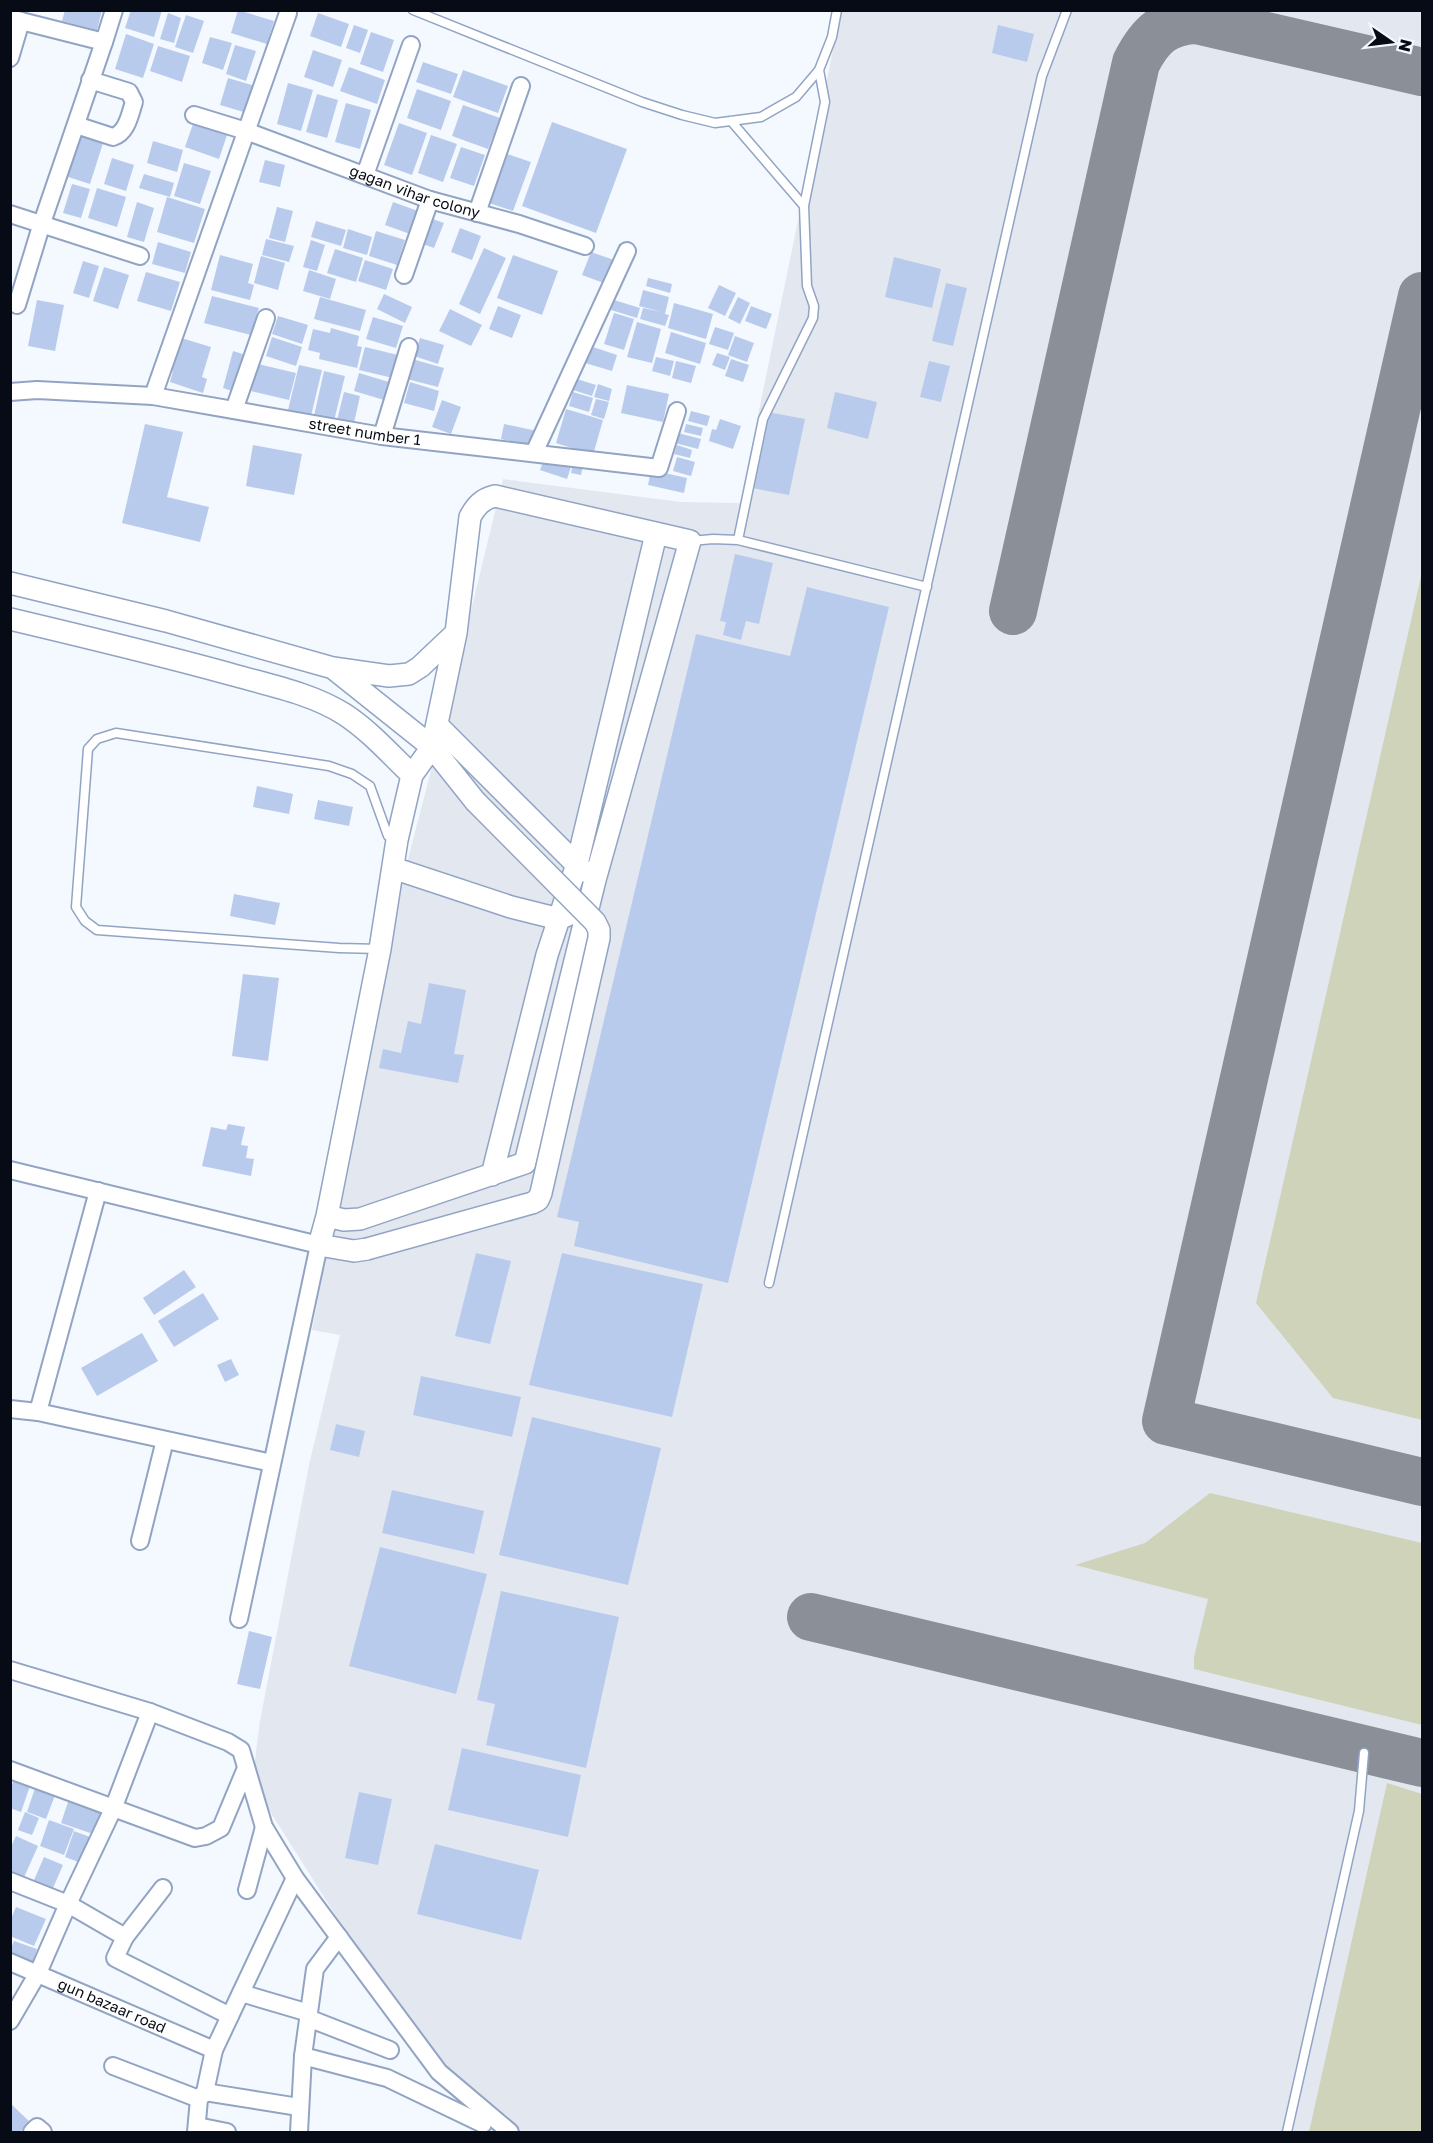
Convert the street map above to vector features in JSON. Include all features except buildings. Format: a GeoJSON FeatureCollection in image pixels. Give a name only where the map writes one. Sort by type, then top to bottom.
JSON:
{"type":"FeatureCollection","features":[{"type":"Feature","properties":{"kind":"street"},"geometry":{"type":"LineString","coordinates":[[17,305],[42,223],[114,10]]}},
{"type":"Feature","properties":{"kind":"street"},"geometry":{"type":"LineString","coordinates":[[153,396],[288,13]]}},
{"type":"Feature","properties":{"kind":"street"},"geometry":{"type":"LineString","coordinates":[[10,58],[16,19],[104,42]]}},
{"type":"Feature","properties":{"kind":"street"},"geometry":{"type":"LineString","coordinates":[[366,175],[411,45]]}},
{"type":"Feature","properties":{"kind":"street"},"geometry":{"type":"LineString","coordinates":[[76,125],[114,137],[119,135],[127,123],[134,102],[129,92],[90,80]]}},
{"type":"Feature","properties":{"kind":"street"},"geometry":{"type":"LineString","coordinates":[[477,213],[521,86]]}},
{"type":"Feature","properties":{"kind":"street","name":"gagan vihar colony"},"geometry":{"type":"LineString","coordinates":[[194,115],[366,175],[430,200],[541,231],[585,246]]}},
{"type":"Feature","properties":{"kind":"street"},"geometry":{"type":"LineString","coordinates":[[404,275],[430,200]]}},
{"type":"Feature","properties":{"kind":"street"},"geometry":{"type":"LineString","coordinates":[[10,214],[140,256]]}},
{"type":"Feature","properties":{"kind":"street"},"geometry":{"type":"LineString","coordinates":[[534,453],[627,250]]}},
{"type":"Feature","properties":{"kind":"street"},"geometry":{"type":"LineString","coordinates":[[234,410],[266,318]]}},
{"type":"Feature","properties":{"kind":"street"},"geometry":{"type":"LineString","coordinates":[[382,436],[409,347]]}},
{"type":"Feature","properties":{"kind":"street","name":"street number 1"},"geometry":{"type":"LineString","coordinates":[[10,392],[37,390],[153,396],[382,436],[659,468],[677,411]]}},
{"type":"Feature","properties":{"kind":"street"},"geometry":{"type":"LineString","coordinates":[[239,1619],[327,1216],[380,949],[397,840],[412,776],[432,747],[437,725],[456,633],[470,517],[486,498],[495,496],[690,541],[595,880],[525,1163],[360,1218],[344,1220],[327,1216]]}},
{"type":"Feature","properties":{"kind":"street"},"geometry":{"type":"LineString","coordinates":[[577,864],[657,534]]}},
{"type":"Feature","properties":{"kind":"street"},"geometry":{"type":"LineString","coordinates":[[10,583],[166,621],[333,668],[389,676],[409,674],[430,659],[456,633]]}},
{"type":"Feature","properties":{"kind":"street"},"geometry":{"type":"LineString","coordinates":[[10,619],[159,654],[319,701],[367,731],[412,776]]}},
{"type":"Feature","properties":{"kind":"street"},"geometry":{"type":"LineString","coordinates":[[159,654],[166,621]]}},
{"type":"Feature","properties":{"kind":"street"},"geometry":{"type":"LineString","coordinates":[[291,691],[300,659]]}},
{"type":"Feature","properties":{"kind":"street"},"geometry":{"type":"LineString","coordinates":[[10,1170],[319,1245],[354,1251],[538,1200],[599,930],[595,922],[475,801],[432,747],[333,668]]}},
{"type":"Feature","properties":{"kind":"street"},"geometry":{"type":"LineString","coordinates":[[393,868],[511,907],[559,919],[568,917],[581,901],[586,889],[586,874],[577,864],[437,725]]}},
{"type":"Feature","properties":{"kind":"street"},"geometry":{"type":"LineString","coordinates":[[492,1175],[547,955],[559,919]]}},
{"type":"Feature","properties":{"kind":"street"},"geometry":{"type":"LineString","coordinates":[[38,1412],[98,1191]]}},
{"type":"Feature","properties":{"kind":"street"},"geometry":{"type":"LineString","coordinates":[[10,1409],[38,1412],[272,1463]]}},
{"type":"Feature","properties":{"kind":"street"},"geometry":{"type":"LineString","coordinates":[[140,1540],[165,1440]]}},
{"type":"Feature","properties":{"kind":"street"},"geometry":{"type":"LineString","coordinates":[[10,1670],[150,1712],[228,1742],[241,1750],[264,1827],[295,1878],[439,2072],[485,2125]]}},
{"type":"Feature","properties":{"kind":"street"},"geometry":{"type":"LineString","coordinates":[[10,2021],[38,1973],[113,1809],[150,1712]]}},
{"type":"Feature","properties":{"kind":"street"},"geometry":{"type":"LineString","coordinates":[[10,1770],[195,1838],[206,1836],[221,1828],[246,1768]]}},
{"type":"Feature","properties":{"kind":"street"},"geometry":{"type":"LineString","coordinates":[[247,1890],[264,1827]]}},
{"type":"Feature","properties":{"kind":"street"},"geometry":{"type":"LineString","coordinates":[[227,2133],[196,2129],[214,2050],[295,1878]]}},
{"type":"Feature","properties":{"kind":"street"},"geometry":{"type":"LineString","coordinates":[[10,1881],[68,1904],[125,1937]]}},
{"type":"Feature","properties":{"kind":"street"},"geometry":{"type":"LineString","coordinates":[[164,1888],[125,1937],[115,1958],[230,2016]]}},
{"type":"Feature","properties":{"kind":"street"},"geometry":{"type":"LineString","coordinates":[[299,2133],[303,2056],[315,1968],[339,1937]]}},
{"type":"Feature","properties":{"kind":"street","name":"gun bazaar road"},"geometry":{"type":"LineString","coordinates":[[10,1962],[214,2050]]}},
{"type":"Feature","properties":{"kind":"street"},"geometry":{"type":"LineString","coordinates":[[241,1993],[309,2015],[390,2050]]}},
{"type":"Feature","properties":{"kind":"street"},"geometry":{"type":"LineString","coordinates":[[303,2056],[387,2078],[485,2125],[510,2133]]}},
{"type":"Feature","properties":{"kind":"street"},"geometry":{"type":"LineString","coordinates":[[113,2066],[202,2095],[299,2107]]}},
{"type":"Feature","properties":{"kind":"street"},"geometry":{"type":"LineString","coordinates":[[33,2133],[37,2127],[43,2133]]}},
{"type":"Feature","properties":{"kind":"lane"},"geometry":{"type":"LineString","coordinates":[[413,10],[642,102],[715,123],[761,117],[796,97],[819,70],[832,38],[837,10]]}},
{"type":"Feature","properties":{"kind":"lane"},"geometry":{"type":"LineString","coordinates":[[769,1282],[1042,76],[1067,10]]}},
{"type":"Feature","properties":{"kind":"lane"},"geometry":{"type":"LineString","coordinates":[[738,540],[763,419],[813,318],[814,306],[807,286],[804,206],[825,102],[819,70]]}},
{"type":"Feature","properties":{"kind":"lane"},"geometry":{"type":"LineString","coordinates":[[731,121],[804,206]]}},
{"type":"Feature","properties":{"kind":"lane"},"geometry":{"type":"LineString","coordinates":[[690,541],[738,540],[927,587]]}},
{"type":"Feature","properties":{"kind":"lane"},"geometry":{"type":"LineString","coordinates":[[380,949],[97,930],[85,921],[76,907],[88,749],[97,739],[116,733],[329,766],[352,774],[370,786],[388,837],[397,840]]}},
{"type":"Feature","properties":{"kind":"lane"},"geometry":{"type":"LineString","coordinates":[[1287,2133],[1359,1811],[1364,1753]]}},
{"type":"Feature","properties":{"kind":"shaded area"},"geometry":{"type":"Polygon","coordinates":[[[841,11],[1422,11],[1422,2132],[519,2132],[469,2092],[448,2071],[384,1992],[252,1783],[260,1721],[309,1465],[340,1335],[312,1330],[395,909],[503,479],[681,502],[740,503],[841,11]]]}},
{"type":"Feature","properties":{"kind":"green space"},"geometry":{"type":"Polygon","coordinates":[[[1422,572],[1422,1420],[1333,1398],[1256,1303],[1422,572]]]}},
{"type":"Feature","properties":{"kind":"green space"},"geometry":{"type":"Polygon","coordinates":[[[1210,1493],[1422,1543],[1422,1725],[1194,1669],[1194,1657],[1208,1599],[1075,1565],[1145,1543],[1210,1493]]]}},
{"type":"Feature","properties":{"kind":"green space"},"geometry":{"type":"Polygon","coordinates":[[[1387,1783],[1422,1794],[1422,2132],[1309,2132],[1387,1783]]]}},
{"type":"Feature","properties":{"kind":"taxiway"},"geometry":{"type":"LineString","coordinates":[[1013,611],[1136,63],[1153,37],[1176,23],[1197,20],[1422,72]]}},
{"type":"Feature","properties":{"kind":"taxiway"},"geometry":{"type":"LineString","coordinates":[[1422,296],[1166,1421],[1422,1482]]}},
{"type":"Feature","properties":{"kind":"taxiway"},"geometry":{"type":"LineString","coordinates":[[811,1617],[1422,1763]]}}]}
